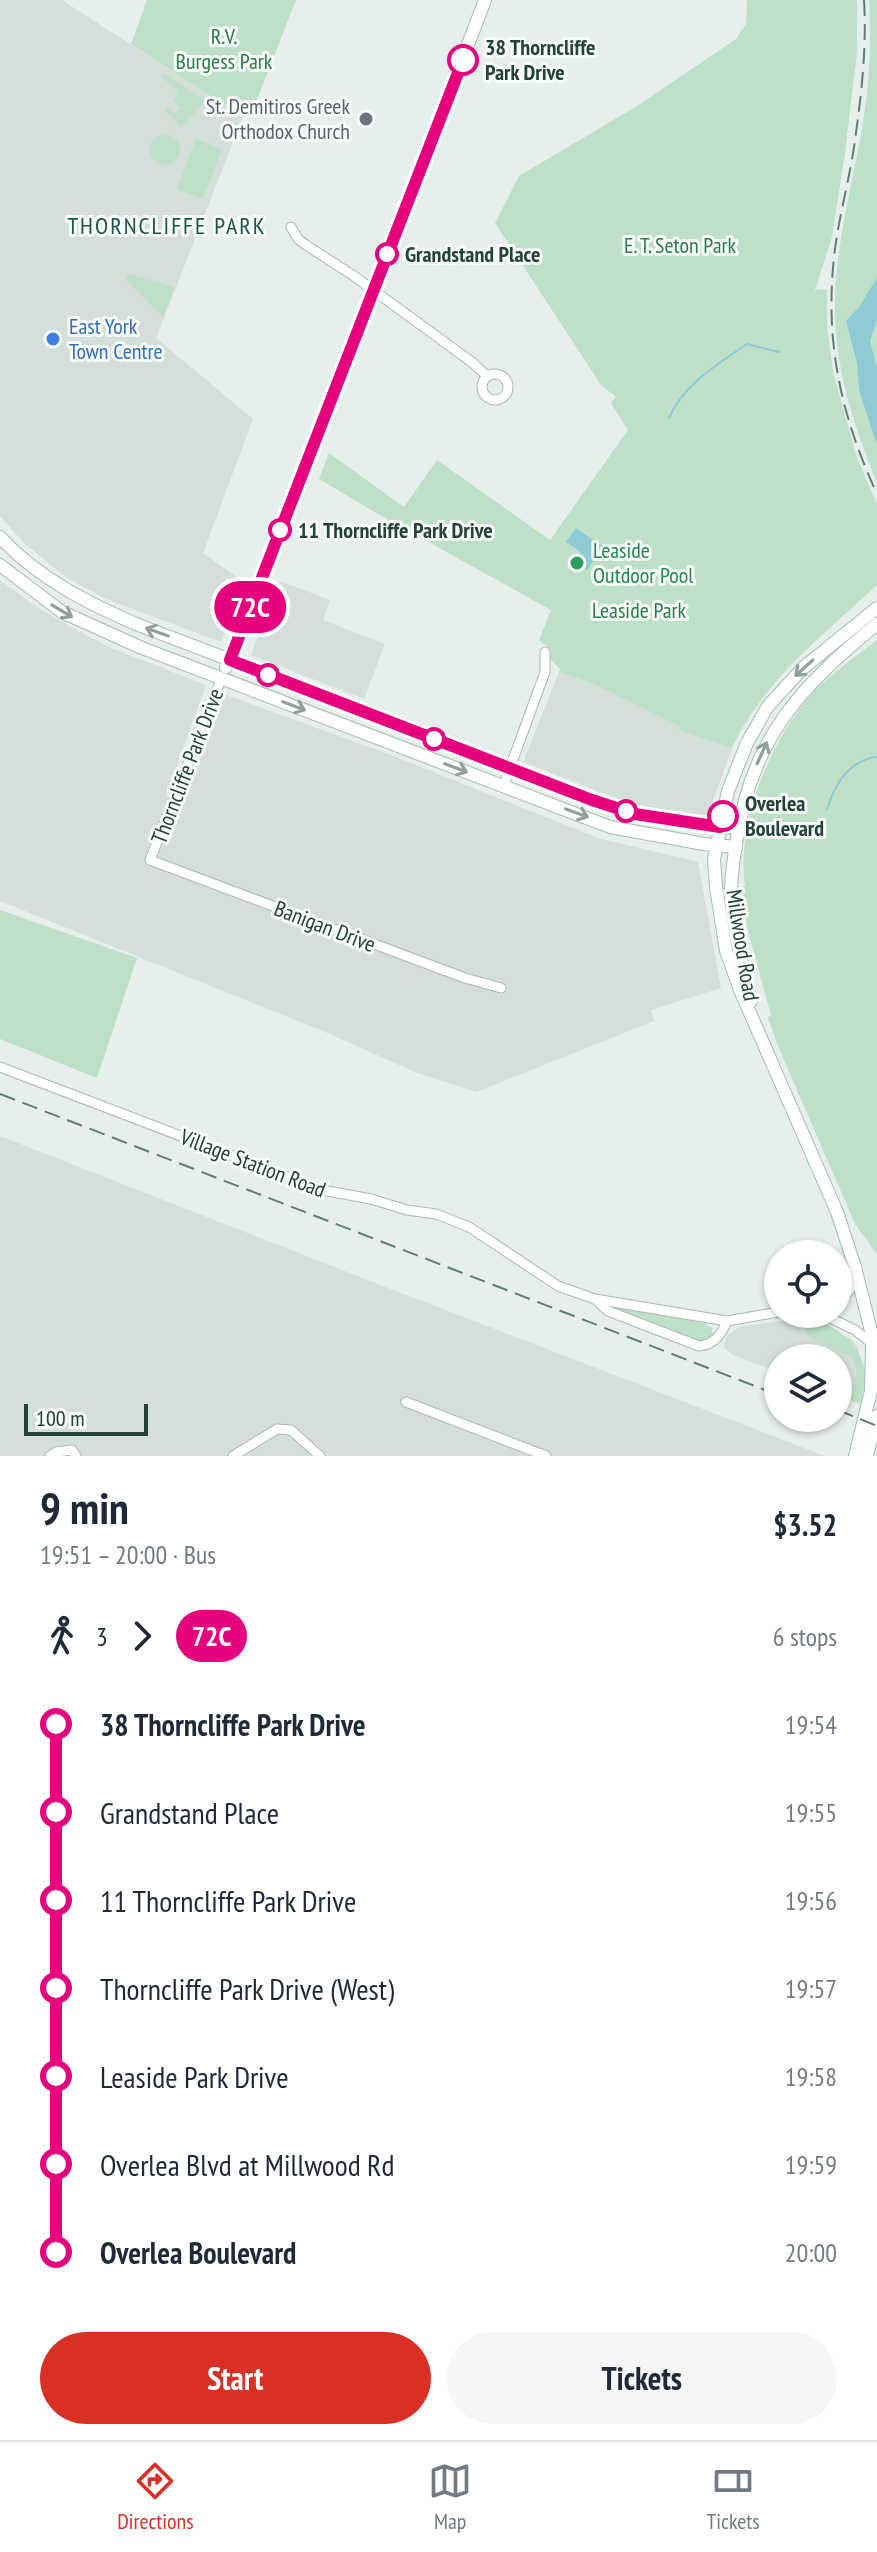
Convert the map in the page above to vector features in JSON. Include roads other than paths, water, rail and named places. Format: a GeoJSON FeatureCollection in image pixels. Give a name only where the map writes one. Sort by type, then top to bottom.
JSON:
{"type":"FeatureCollection","features":[{"type":"Feature","properties":{"kind":"main road","name":"Thorncliffe Park Drive"},"geometry":{"type":"LineString","coordinates":[[222,677],[485,0]]}},
{"type":"Feature","properties":{"kind":"main road"},"geometry":{"type":"LineString","coordinates":[[0,537],[33,567],[92,605],[230,660],[635,814],[739,828]]}},
{"type":"Feature","properties":{"kind":"main road"},"geometry":{"type":"LineString","coordinates":[[0,565],[72,617],[142,648],[503,787],[610,827],[736,847]]}},
{"type":"Feature","properties":{"kind":"main road","name":"Millwood Road"},"geometry":{"type":"LineString","coordinates":[[758,1028],[740,956],[731,894],[732,867],[746,793],[761,753],[780,719],[877,608]]}},
{"type":"Feature","properties":{"kind":"main road","name":"Millwood Road"},"geometry":{"type":"LineString","coordinates":[[855,1456],[871,1391],[870,1367],[875,1348],[855,1267],[837,1212],[734,977],[726,951],[716,887],[716,846],[728,791],[747,743],[768,706],[803,668],[877,624]]}},
{"type":"Feature","properties":{"kind":"main road"},"geometry":{"type":"LineString","coordinates":[[852,1277],[855,1267]]}},
{"type":"Feature","properties":{"kind":"main road"},"geometry":{"type":"LineString","coordinates":[[867,1456],[877,1416]]}},
{"type":"Feature","properties":{"kind":"street"},"geometry":{"type":"LineString","coordinates":[[291,227],[298,239],[374,291],[487,376]]}},
{"type":"Feature","properties":{"kind":"street"},"geometry":{"type":"LineString","coordinates":[[503,787],[545,672],[545,652]]}},
{"type":"Feature","properties":{"kind":"street","name":"Thorncliffe Park Drive"},"geometry":{"type":"LineString","coordinates":[[150,860],[222,677]]}},
{"type":"Feature","properties":{"kind":"street","name":"Banigan Drive"},"geometry":{"type":"LineString","coordinates":[[150,860],[465,978],[501,988]]}},
{"type":"Feature","properties":{"kind":"street","name":"Village Station Road"},"geometry":{"type":"LineString","coordinates":[[0,1067],[322,1190],[436,1214],[469,1227],[551,1282],[595,1299],[727,1321],[764,1314]]}},
{"type":"Feature","properties":{"kind":"street"},"geometry":{"type":"LineString","coordinates":[[595,1299],[608,1311],[699,1346],[714,1342],[727,1321]]}},
{"type":"Feature","properties":{"kind":"street"},"geometry":{"type":"LineString","coordinates":[[851,1328],[875,1348]]}},
{"type":"Feature","properties":{"kind":"street"},"geometry":{"type":"LineString","coordinates":[[406,1402],[546,1456]]}},
{"type":"Feature","properties":{"kind":"street"},"geometry":{"type":"LineString","coordinates":[[233,1456],[277,1429],[291,1430],[320,1456]]}},
{"type":"Feature","properties":{"kind":"street"},"geometry":{"type":"LineString","coordinates":[[50,1456],[72,1450],[76,1456]]}},
{"type":"Feature","properties":{"kind":"water"},"geometry":{"type":"Polygon","coordinates":[[[877,278],[877,320],[870,341],[877,368],[877,445],[859,390],[857,363],[846,321],[877,278]]]}},
{"type":"Feature","properties":{"kind":"water"},"geometry":{"type":"Polygon","coordinates":[[[576,528],[603,547],[587,570],[574,562],[581,552],[566,542],[576,528]]]}},
{"type":"Feature","properties":{"kind":"waterway"},"geometry":{"type":"LineString","coordinates":[[669,418],[690,387],[747,344],[779,352]]}},
{"type":"Feature","properties":{"kind":"waterway"},"geometry":{"type":"LineString","coordinates":[[827,809],[844,775],[858,763],[877,757]]}},
{"type":"Feature","properties":{"kind":"railway"},"geometry":{"type":"LineString","coordinates":[[864,0],[861,92],[839,222],[831,298],[835,356],[846,412],[877,494]]}},
{"type":"Feature","properties":{"kind":"railway"},"geometry":{"type":"LineString","coordinates":[[0,1094],[764,1390]]}},
{"type":"Feature","properties":{"kind":"railway"},"geometry":{"type":"LineString","coordinates":[[852,1416],[877,1426]]}},
{"type":"Feature","properties":{"kind":"place","name":"38 Thorncliffe Park Drive"},"geometry":{"type":"Point","coordinates":[463,60]}},
{"type":"Feature","properties":{"kind":"place","name":"St. Demitiros Greek Orthodox Church"},"geometry":{"type":"Point","coordinates":[366,119]}},
{"type":"Feature","properties":{"kind":"place","name":"Grandstand Place"},"geometry":{"type":"Point","coordinates":[387,254]}},
{"type":"Feature","properties":{"kind":"place","name":"East York Town Centre"},"geometry":{"type":"Point","coordinates":[53,339]}},
{"type":"Feature","properties":{"kind":"place","name":"11 Thorncliffe Park Drive"},"geometry":{"type":"Point","coordinates":[280,530]}},
{"type":"Feature","properties":{"kind":"place","name":"Leaside Outdoor Pool"},"geometry":{"type":"Point","coordinates":[577,563]}},
{"type":"Feature","properties":{"kind":"place","name":"Overlea Boulevard"},"geometry":{"type":"Point","coordinates":[723,816]}},
{"type":"Feature","properties":{"kind":"district","name":"THORNCLIFFE PARK"},"geometry":{"type":"Point","coordinates":[167,225]}},
{"type":"Feature","properties":{"kind":"park label","name":"R.V. Burgess Park"},"geometry":{"type":"Point","coordinates":[224,48]}},
{"type":"Feature","properties":{"kind":"park label","name":"E. T. Seton Park"},"geometry":{"type":"Point","coordinates":[680,245]}},
{"type":"Feature","properties":{"kind":"park label","name":"Leaside Park"},"geometry":{"type":"Point","coordinates":[639,610]}}]}
